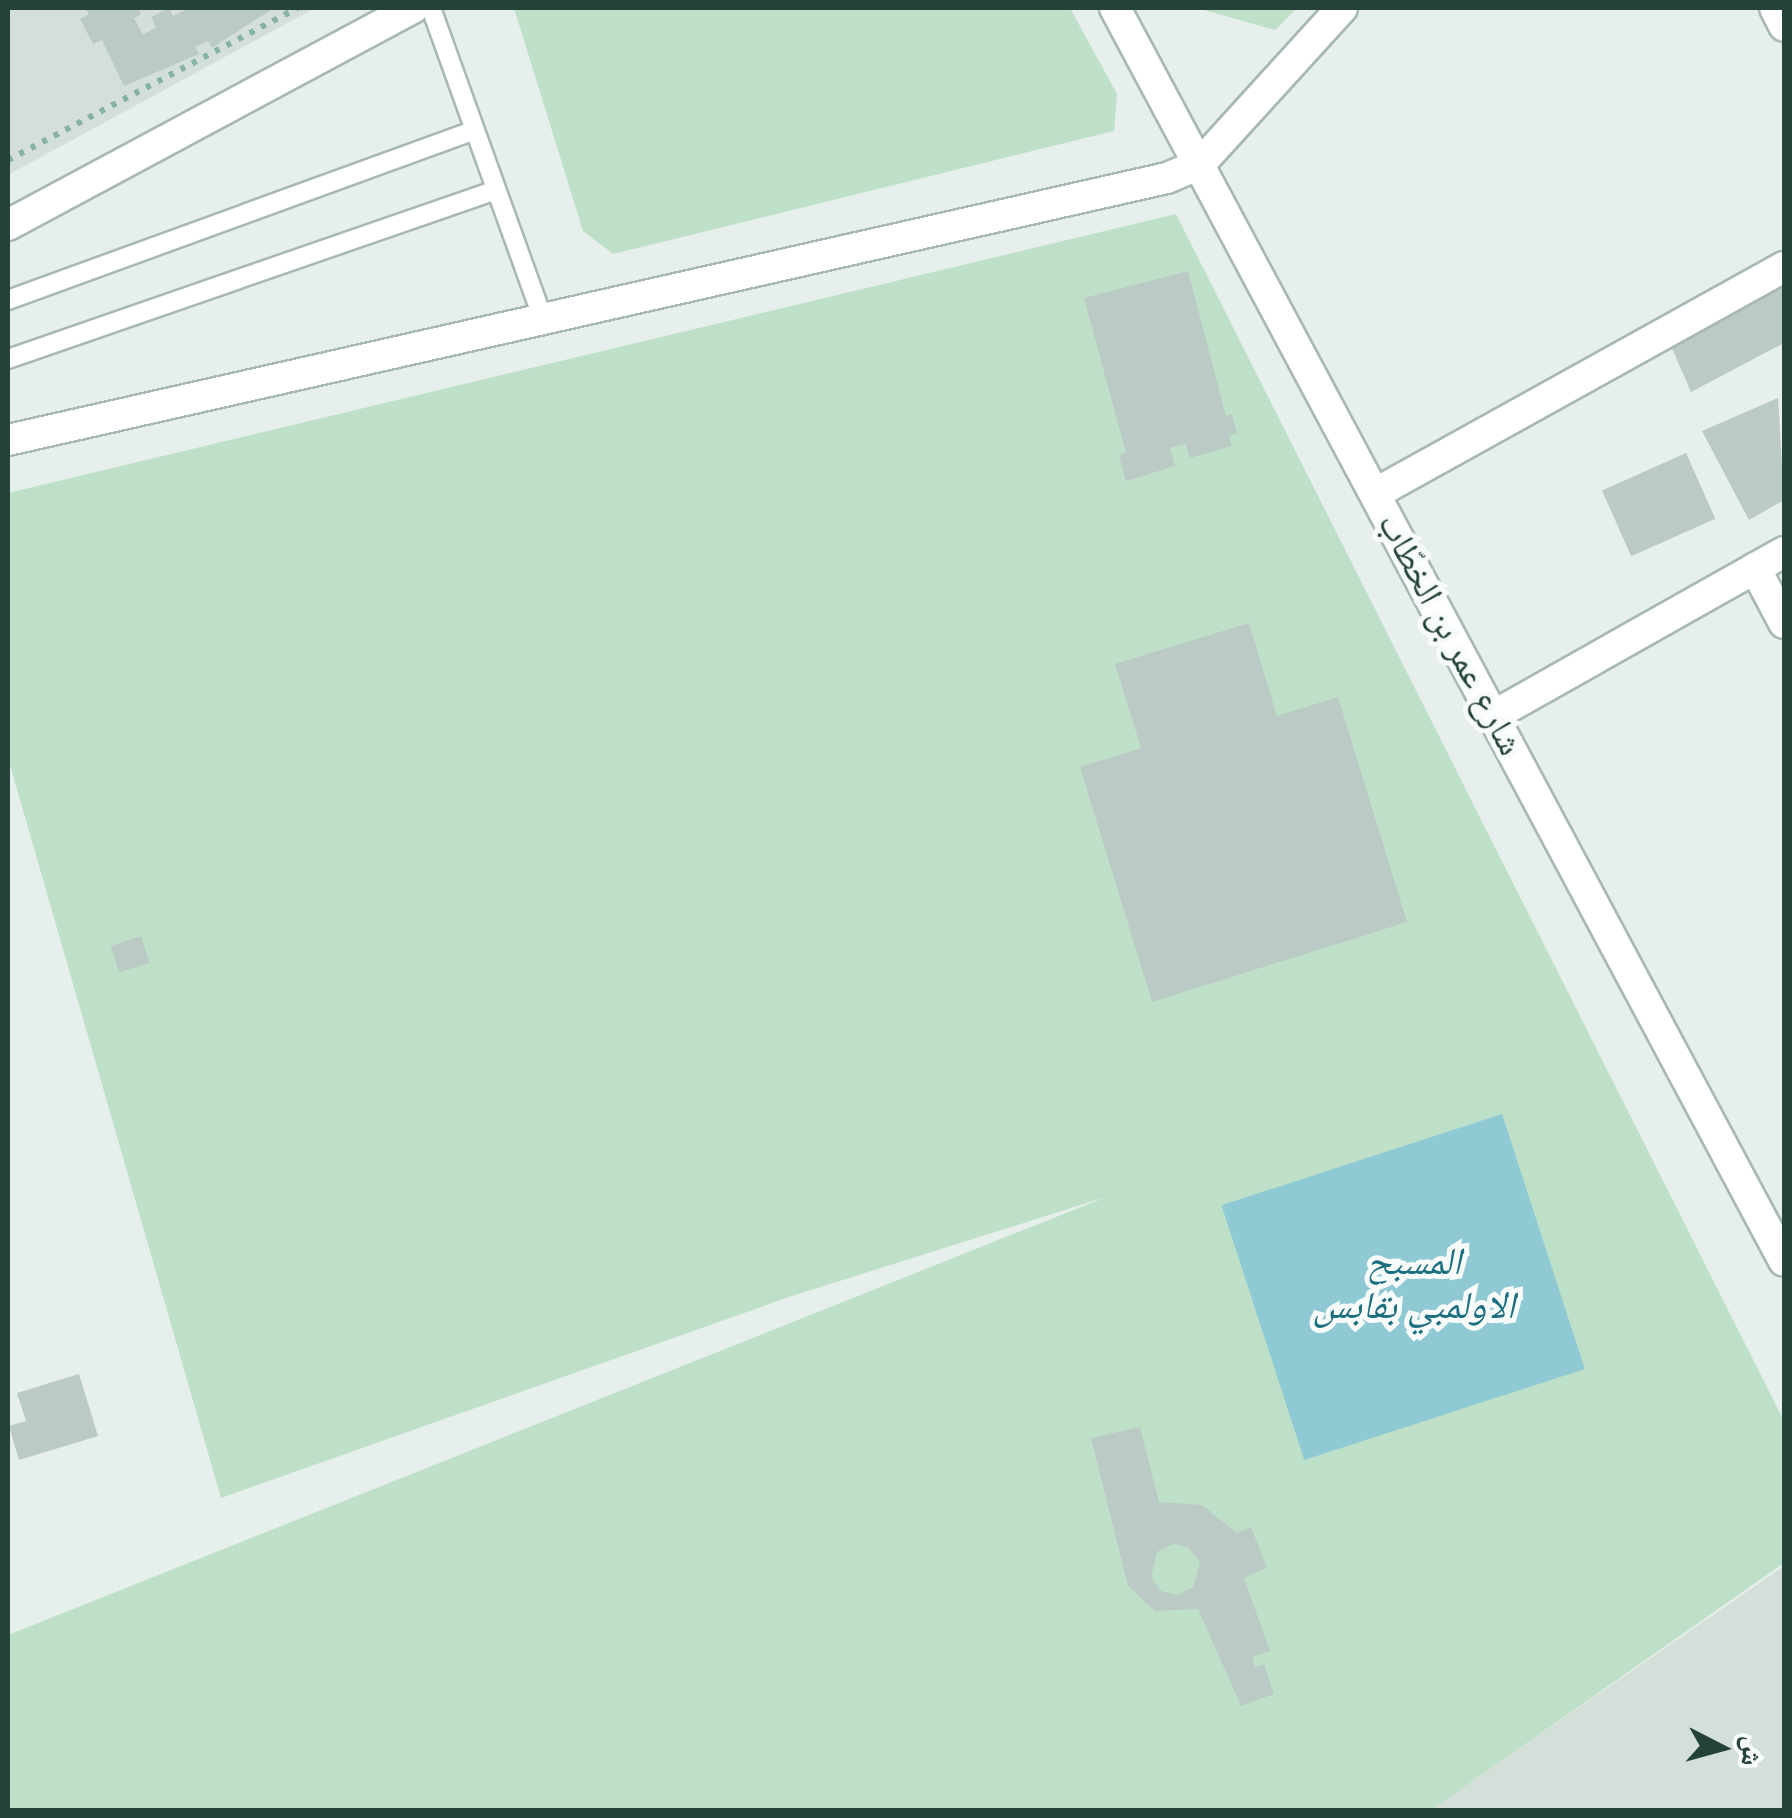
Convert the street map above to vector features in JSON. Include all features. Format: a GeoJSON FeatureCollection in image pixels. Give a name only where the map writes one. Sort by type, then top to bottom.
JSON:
{"type":"FeatureCollection","features":[{"type":"Feature","properties":{"kind":"street"},"geometry":{"type":"LineString","coordinates":[[8,225],[412,8]]}},
{"type":"Feature","properties":{"kind":"street","name":"شارع عمر بن الخطّاب"},"geometry":{"type":"LineString","coordinates":[[1115,8],[1784,1261]]}},
{"type":"Feature","properties":{"kind":"street"},"geometry":{"type":"LineString","coordinates":[[8,440],[1167,178],[1200,164],[1342,8]]}},
{"type":"Feature","properties":{"kind":"street"},"geometry":{"type":"LineString","coordinates":[[1775,8],[1784,26]]}},
{"type":"Feature","properties":{"kind":"street"},"geometry":{"type":"LineString","coordinates":[[1376,493],[1784,267]]}},
{"type":"Feature","properties":{"kind":"street"},"geometry":{"type":"LineString","coordinates":[[1493,716],[1784,552]]}},
{"type":"Feature","properties":{"kind":"street"},"geometry":{"type":"LineString","coordinates":[[1755,568],[1784,623]]}},
{"type":"Feature","properties":{"kind":"lane"},"geometry":{"type":"LineString","coordinates":[[430,8],[542,317]]}},
{"type":"Feature","properties":{"kind":"lane"},"geometry":{"type":"LineString","coordinates":[[8,300],[474,130]]}},
{"type":"Feature","properties":{"kind":"lane"},"geometry":{"type":"LineString","coordinates":[[8,360],[496,190]]}},
{"type":"Feature","properties":{"kind":"path"},"geometry":{"type":"LineString","coordinates":[[8,160],[298,8]]}},
{"type":"Feature","properties":{"kind":"shaded area"},"geometry":{"type":"Polygon","coordinates":[[[8,8],[315,8],[8,175],[8,8]]]}},
{"type":"Feature","properties":{"kind":"shaded area"},"geometry":{"type":"Polygon","coordinates":[[[1784,1566],[1784,1810],[1430,1810],[1784,1566]]]}},
{"type":"Feature","properties":{"kind":"green space"},"geometry":{"type":"Polygon","coordinates":[[[514,8],[1070,8],[1117,94],[1114,131],[613,254],[583,231],[514,8]]]}},
{"type":"Feature","properties":{"kind":"green space"},"geometry":{"type":"Polygon","coordinates":[[[1197,8],[1297,8],[1275,30],[1197,8]]]}},
{"type":"Feature","properties":{"kind":"green space"},"geometry":{"type":"Polygon","coordinates":[[[1176,214],[1784,1421],[1784,1563],[1431,1810],[8,1810],[8,1635],[1106,1197],[792,1296],[221,1498],[8,758],[8,493],[1176,214]]]}},
{"type":"Feature","properties":{"kind":"water","name":"المسبح الاولمبي بقابس"},"geometry":{"type":"Polygon","coordinates":[[[1502,1114],[1585,1369],[1304,1460],[1221,1205],[1502,1114]]]}},
{"type":"Feature","properties":{"kind":"building"},"geometry":{"type":"Polygon","coordinates":[[[85,8],[138,8],[141,14],[134,18],[143,35],[156,27],[151,17],[169,8],[173,16],[189,8],[274,8],[212,48],[208,41],[195,47],[199,54],[124,86],[102,40],[93,44],[80,19],[89,14],[85,8]]]}},
{"type":"Feature","properties":{"kind":"building"},"geometry":{"type":"Polygon","coordinates":[[[1188,271],[1226,416],[1232,414],[1237,433],[1229,436],[1232,446],[1190,458],[1186,444],[1170,448],[1175,466],[1126,481],[1119,455],[1126,453],[1084,298],[1188,271]]]}},
{"type":"Feature","properties":{"kind":"building"},"geometry":{"type":"Polygon","coordinates":[[[1784,283],[1784,343],[1691,392],[1671,346],[1784,283]]]}},
{"type":"Feature","properties":{"kind":"building"},"geometry":{"type":"Polygon","coordinates":[[[1778,398],[1784,500],[1749,520],[1702,431],[1778,398]]]}},
{"type":"Feature","properties":{"kind":"building"},"geometry":{"type":"Polygon","coordinates":[[[1686,453],[1715,519],[1631,556],[1602,490],[1686,453]]]}},
{"type":"Feature","properties":{"kind":"building"},"geometry":{"type":"Polygon","coordinates":[[[1249,623],[1277,716],[1338,697],[1407,922],[1152,1002],[1080,767],[1141,748],[1115,664],[1249,623]]]}},
{"type":"Feature","properties":{"kind":"building"},"geometry":{"type":"Polygon","coordinates":[[[141,936],[150,963],[119,973],[111,946],[141,936]]]}},
{"type":"Feature","properties":{"kind":"building"},"geometry":{"type":"Polygon","coordinates":[[[79,1374],[98,1436],[19,1460],[9,1426],[26,1421],[17,1393],[79,1374]]]}},
{"type":"Feature","properties":{"kind":"building"},"geometry":{"type":"Polygon","coordinates":[[[1140,1427],[1159,1502],[1202,1505],[1237,1533],[1251,1527],[1267,1568],[1244,1578],[1270,1651],[1252,1657],[1255,1667],[1264,1664],[1274,1694],[1241,1706],[1198,1609],[1155,1611],[1128,1586],[1091,1438],[1140,1427]],[[1173,1544],[1157,1552],[1151,1577],[1161,1591],[1178,1595],[1193,1587],[1200,1562],[1189,1548],[1173,1544]]]}}]}
